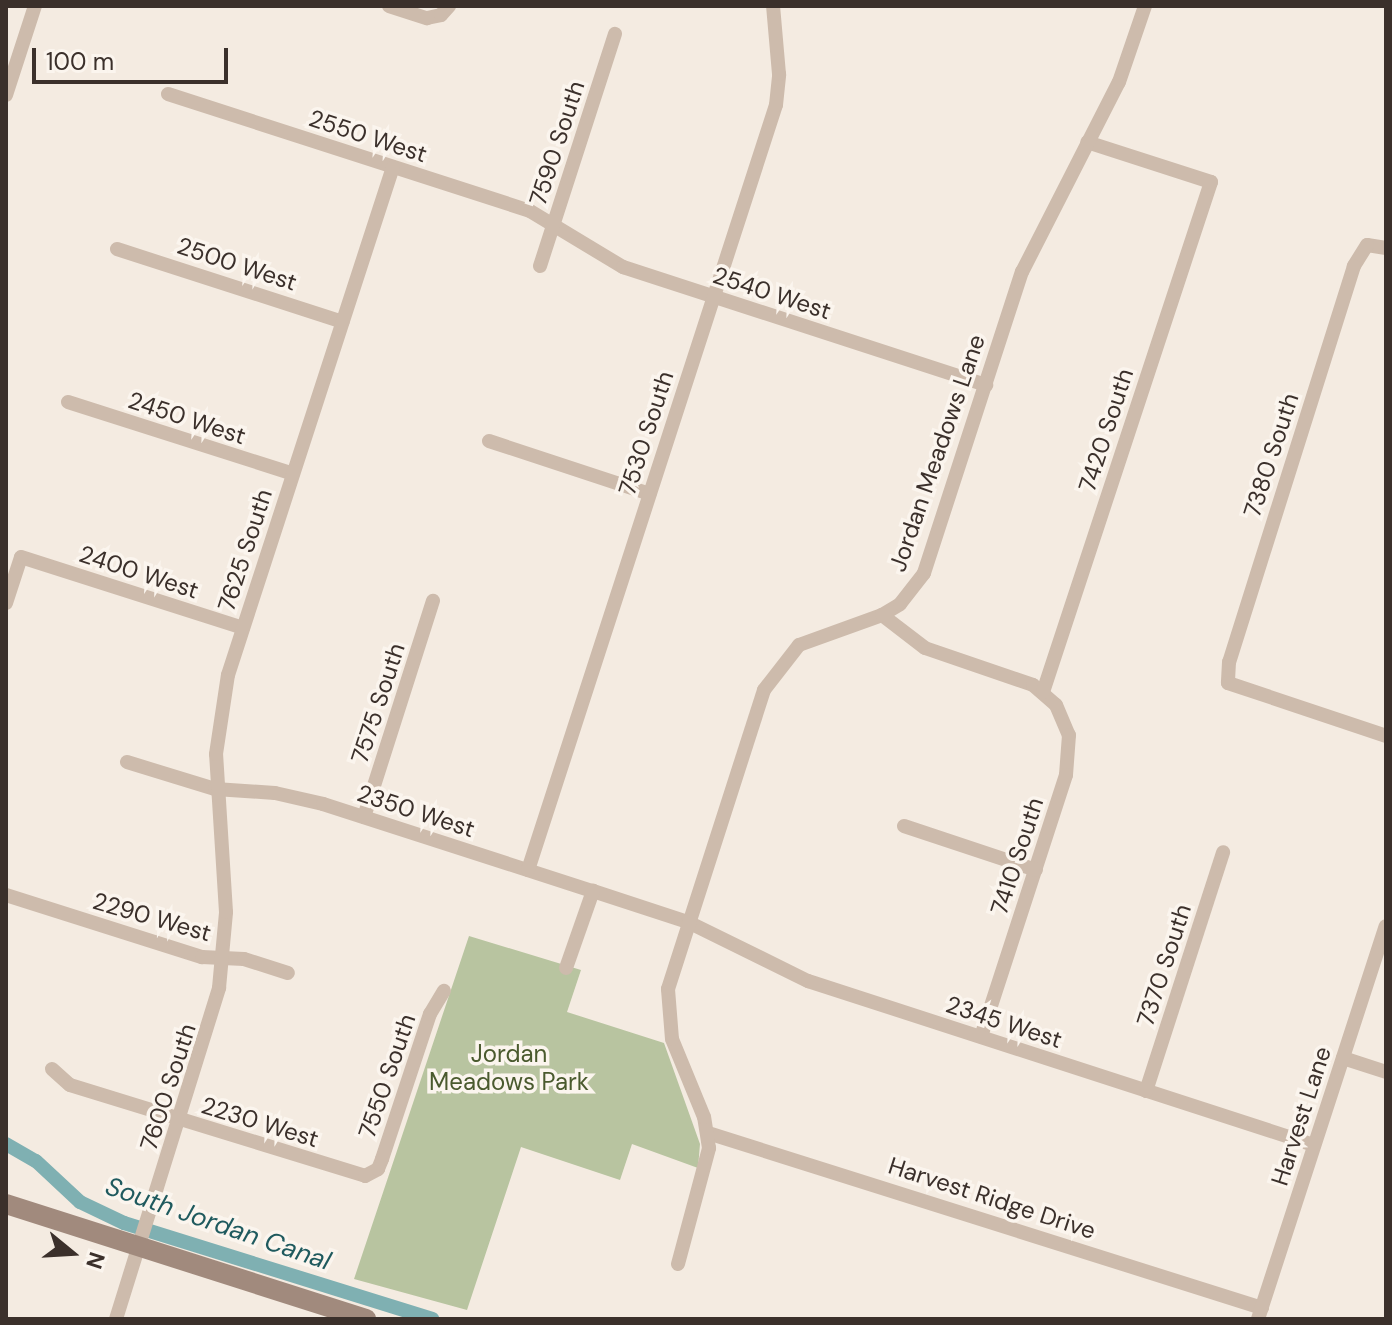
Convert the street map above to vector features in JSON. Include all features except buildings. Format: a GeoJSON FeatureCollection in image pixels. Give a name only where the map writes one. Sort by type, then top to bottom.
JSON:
{"type":"FeatureCollection","features":[{"type":"Feature","properties":{"kind":"street"},"geometry":{"type":"LineString","coordinates":[[6,92],[35,6]]}},
{"type":"Feature","properties":{"kind":"street"},"geometry":{"type":"LineString","coordinates":[[389,6],[427,18],[441,15],[449,6]]}},
{"type":"Feature","properties":{"kind":"street","name":"7530 South"},"geometry":{"type":"LineString","coordinates":[[528,870],[779,89],[773,6]]}},
{"type":"Feature","properties":{"kind":"street","name":"Jordan Meadows Lane"},"geometry":{"type":"LineString","coordinates":[[678,1264],[704,1182],[708,1133],[667,1015],[671,977],[773,672],[815,635],[882,615],[900,604],[924,573],[1028,258],[1119,82],[1145,6]]}},
{"type":"Feature","properties":{"kind":"street","name":"7590 South"},"geometry":{"type":"LineString","coordinates":[[540,266],[615,34]]}},
{"type":"Feature","properties":{"kind":"street","name":"2550 West"},"geometry":{"type":"LineString","coordinates":[[168,94],[554,222]]}},
{"type":"Feature","properties":{"kind":"street","name":"7420 South"},"geometry":{"type":"LineString","coordinates":[[1043,692],[1211,182],[1087,142]]}},
{"type":"Feature","properties":{"kind":"street","name":"7625 South"},"geometry":{"type":"LineString","coordinates":[[223,958],[226,912],[215,789],[221,714],[243,628],[393,167]]}},
{"type":"Feature","properties":{"kind":"street","name":"2540 West"},"geometry":{"type":"LineString","coordinates":[[554,222],[623,267],[986,385]]}},
{"type":"Feature","properties":{"kind":"street","name":"7380 South"},"geometry":{"type":"LineString","coordinates":[[1386,248],[1367,245],[1354,266],[1233,647],[1228,683],[1386,736]]}},
{"type":"Feature","properties":{"kind":"street","name":"2500 West"},"geometry":{"type":"LineString","coordinates":[[117,249],[343,322]]}},
{"type":"Feature","properties":{"kind":"street","name":"2450 West"},"geometry":{"type":"LineString","coordinates":[[68,402],[293,474]]}},
{"type":"Feature","properties":{"kind":"street"},"geometry":{"type":"LineString","coordinates":[[489,441],[650,494]]}},
{"type":"Feature","properties":{"kind":"street","name":"2400 West"},"geometry":{"type":"LineString","coordinates":[[6,603],[21,557],[243,628]]}},
{"type":"Feature","properties":{"kind":"street","name":"7575 South"},"geometry":{"type":"LineString","coordinates":[[364,817],[433,601]]}},
{"type":"Feature","properties":{"kind":"street"},"geometry":{"type":"LineString","coordinates":[[882,615],[925,648],[1043,692]]}},
{"type":"Feature","properties":{"kind":"street","name":"7410 South"},"geometry":{"type":"LineString","coordinates":[[981,1037],[1071,753],[1064,720],[1043,692]]}},
{"type":"Feature","properties":{"kind":"street","name":"2350 West"},"geometry":{"type":"LineString","coordinates":[[127,762],[215,789],[287,795],[688,922]]}},
{"type":"Feature","properties":{"kind":"street"},"geometry":{"type":"LineString","coordinates":[[904,826],[1036,870]]}},
{"type":"Feature","properties":{"kind":"street","name":"7370 South"},"geometry":{"type":"LineString","coordinates":[[1146,1091],[1223,852]]}},
{"type":"Feature","properties":{"kind":"street"},"geometry":{"type":"LineString","coordinates":[[566,968],[593,891]]}},
{"type":"Feature","properties":{"kind":"street","name":"2290 West"},"geometry":{"type":"LineString","coordinates":[[6,895],[202,957],[223,958],[288,973]]}},
{"type":"Feature","properties":{"kind":"street","name":"2345 West"},"geometry":{"type":"LineString","coordinates":[[688,922],[788,974],[1314,1145]]}},
{"type":"Feature","properties":{"kind":"street","name":"Harvest Lane"},"geometry":{"type":"LineString","coordinates":[[1260,1313],[1386,926]]}},
{"type":"Feature","properties":{"kind":"street","name":"7600 South"},"geometry":{"type":"LineString","coordinates":[[116,1319],[214,1014],[223,958]]}},
{"type":"Feature","properties":{"kind":"street","name":"7550 South"},"geometry":{"type":"LineString","coordinates":[[371,1175],[382,1159],[430,1014],[444,991]]}},
{"type":"Feature","properties":{"kind":"street"},"geometry":{"type":"LineString","coordinates":[[1343,1058],[1386,1072]]}},
{"type":"Feature","properties":{"kind":"street","name":"2230 West"},"geometry":{"type":"LineString","coordinates":[[52,1069],[70,1085],[371,1175]]}},
{"type":"Feature","properties":{"kind":"street","name":"Harvest Ridge Drive"},"geometry":{"type":"LineString","coordinates":[[708,1133],[1260,1313]]}},
{"type":"Feature","properties":{"kind":"street"},"geometry":{"type":"LineString","coordinates":[[6,1204],[143,1235],[329,1313],[366,1319]]}},
{"type":"Feature","properties":{"kind":"green space","name":"Jordan Meadows Park"},"geometry":{"type":"Polygon","coordinates":[[[469,936],[581,970],[567,1012],[664,1043],[700,1144],[698,1168],[632,1144],[620,1180],[521,1147],[467,1310],[354,1279],[469,936]]]}},
{"type":"Feature","properties":{"kind":"waterway","name":"South Jordan Canal"},"geometry":{"type":"LineString","coordinates":[[6,1144],[36,1161],[80,1202],[124,1223],[432,1319]]}}]}
